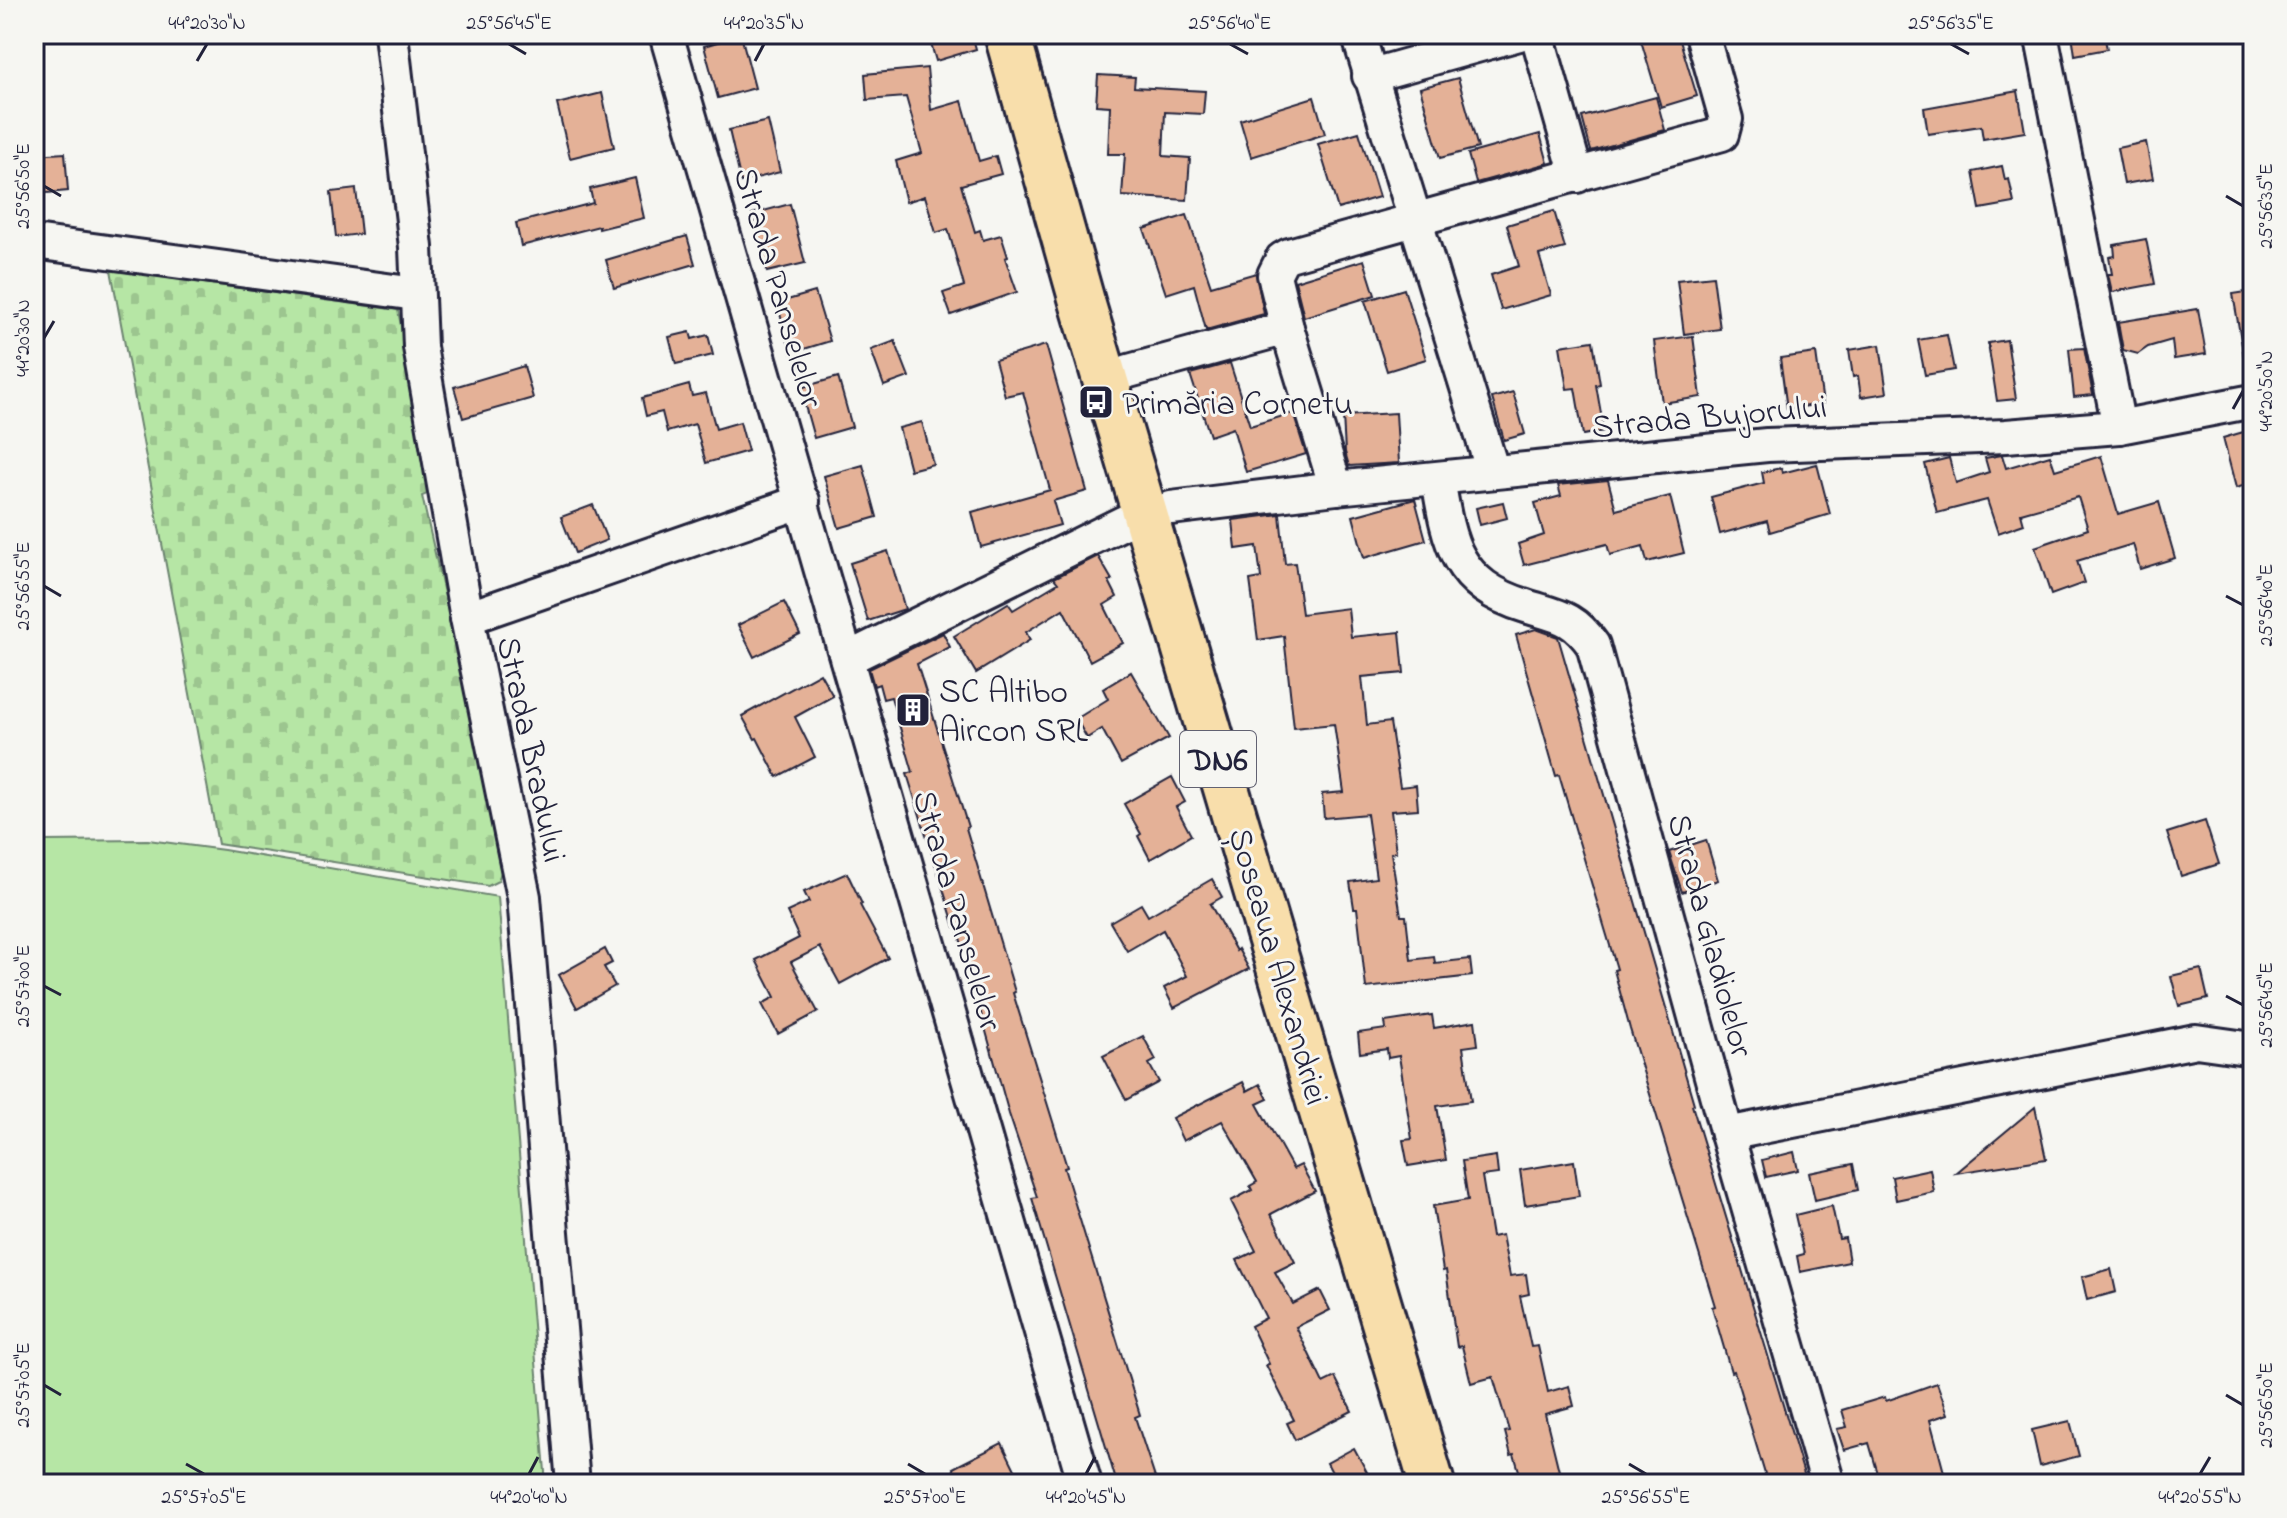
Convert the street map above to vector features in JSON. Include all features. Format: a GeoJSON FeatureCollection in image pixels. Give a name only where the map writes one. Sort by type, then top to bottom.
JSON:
{"type":"FeatureCollection","features":[{"type":"Feature","properties":{"kind":"highway","name":"Șoseaua Alexandriei"},"geometry":{"type":"LineString","coordinates":[[1007,34],[1158,510],[1228,717],[1454,1484]]}},
{"type":"Feature","properties":{"kind":"highway","name":"Șoseaua Alexandriei"},"geometry":{"type":"LineString","coordinates":[[1034,34],[1129,371],[1158,510],[1432,1484]]}},
{"type":"Feature","properties":{"kind":"street","name":"Strada Bradului"},"geometry":{"type":"LineString","coordinates":[[391,34],[416,247],[420,347],[467,618],[524,897],[573,1484]]}},
{"type":"Feature","properties":{"kind":"street","name":"Strada Panselelor"},"geometry":{"type":"LineString","coordinates":[[666,34],[1085,1484]]}},
{"type":"Feature","properties":{"kind":"street"},"geometry":{"type":"LineString","coordinates":[[1358,34],[1493,472]]}},
{"type":"Feature","properties":{"kind":"street"},"geometry":{"type":"LineString","coordinates":[[1369,76],[1519,34]]}},
{"type":"Feature","properties":{"kind":"street"},"geometry":{"type":"LineString","coordinates":[[1537,34],[1577,176]]}},
{"type":"Feature","properties":{"kind":"street"},"geometry":{"type":"LineString","coordinates":[[1336,488],[1274,275],[1282,259],[1414,219],[1722,134],[1726,119],[1702,34]]}},
{"type":"Feature","properties":{"kind":"street"},"geometry":{"type":"LineString","coordinates":[[2041,34],[2119,427]]}},
{"type":"Feature","properties":{"kind":"street"},"geometry":{"type":"LineString","coordinates":[[34,242],[416,294]]}},
{"type":"Feature","properties":{"kind":"street"},"geometry":{"type":"LineString","coordinates":[[1129,371],[1287,328]]}},
{"type":"Feature","properties":{"kind":"street","name":"Strada Bujorului"},"geometry":{"type":"LineString","coordinates":[[847,659],[1158,510],[1336,488],[1767,445],[2006,436],[2119,427],[2253,401]]}},
{"type":"Feature","properties":{"kind":"street","name":"Strada Gladiolelor"},"geometry":{"type":"LineString","coordinates":[[1438,479],[1455,555],[1474,579],[1498,596],[1558,614],[1581,627],[1593,645],[1727,1134],[1828,1484]]}},
{"type":"Feature","properties":{"kind":"street"},"geometry":{"type":"LineString","coordinates":[[467,618],[803,501]]}},
{"type":"Feature","properties":{"kind":"street"},"geometry":{"type":"LineString","coordinates":[[1727,1134],[2196,1041],[2253,1049]]}},
{"type":"Feature","properties":{"kind":"green space"},"geometry":{"type":"Polygon","coordinates":[[[111,270],[398,310],[432,492],[422,496],[501,872],[498,881],[488,886],[218,844],[111,270]]]}},
{"type":"Feature","properties":{"kind":"green space"},"geometry":{"type":"Polygon","coordinates":[[[34,801],[37,801],[44,841],[148,840],[498,897],[546,1484],[34,1484],[34,801]]]}},
{"type":"Feature","properties":{"kind":"building"},"geometry":{"type":"Polygon","coordinates":[[[928,34],[972,34],[976,49],[936,61],[928,34]]]}},
{"type":"Feature","properties":{"kind":"building"},"geometry":{"type":"Polygon","coordinates":[[[1639,34],[1678,34],[1697,96],[1661,107],[1639,34]]]}},
{"type":"Feature","properties":{"kind":"building"},"geometry":{"type":"Polygon","coordinates":[[[2072,34],[2104,34],[2107,49],[2075,55],[2072,34]]]}},
{"type":"Feature","properties":{"kind":"building"},"geometry":{"type":"Polygon","coordinates":[[[741,35],[755,88],[718,98],[704,46],[741,35]]]}},
{"type":"Feature","properties":{"kind":"building"},"geometry":{"type":"Polygon","coordinates":[[[927,68],[931,110],[962,101],[979,161],[996,156],[1001,174],[961,185],[975,232],[980,230],[983,240],[1001,235],[1017,292],[951,315],[943,293],[964,286],[948,229],[936,233],[925,196],[906,202],[896,161],[922,153],[906,97],[867,100],[865,74],[927,68]]]}},
{"type":"Feature","properties":{"kind":"building"},"geometry":{"type":"Polygon","coordinates":[[[1098,75],[1135,77],[1134,87],[1205,91],[1203,114],[1165,112],[1163,156],[1190,158],[1187,200],[1122,196],[1125,154],[1108,154],[1110,106],[1096,105],[1098,75]]]}},
{"type":"Feature","properties":{"kind":"building"},"geometry":{"type":"Polygon","coordinates":[[[1458,78],[1478,148],[1440,158],[1420,88],[1458,78]]]}},
{"type":"Feature","properties":{"kind":"building"},"geometry":{"type":"Polygon","coordinates":[[[2018,91],[2025,132],[1983,139],[1981,126],[1928,134],[1924,108],[2018,91]]]}},
{"type":"Feature","properties":{"kind":"building"},"geometry":{"type":"Polygon","coordinates":[[[602,93],[614,147],[570,158],[557,104],[602,93]]]}},
{"type":"Feature","properties":{"kind":"building"},"geometry":{"type":"Polygon","coordinates":[[[1314,97],[1325,134],[1251,157],[1240,120],[1314,97]]]}},
{"type":"Feature","properties":{"kind":"building"},"geometry":{"type":"Polygon","coordinates":[[[1656,97],[1665,130],[1591,151],[1582,117],[1656,97]]]}},
{"type":"Feature","properties":{"kind":"building"},"geometry":{"type":"Polygon","coordinates":[[[768,121],[780,172],[741,182],[729,130],[768,121]]]}},
{"type":"Feature","properties":{"kind":"building"},"geometry":{"type":"Polygon","coordinates":[[[1359,132],[1379,197],[1338,209],[1318,144],[1359,132]]]}},
{"type":"Feature","properties":{"kind":"building"},"geometry":{"type":"Polygon","coordinates":[[[1540,134],[1548,163],[1476,183],[1468,154],[1540,134]]]}},
{"type":"Feature","properties":{"kind":"building"},"geometry":{"type":"Polygon","coordinates":[[[2146,142],[2153,179],[2124,184],[2117,148],[2146,142]]]}},
{"type":"Feature","properties":{"kind":"building"},"geometry":{"type":"Polygon","coordinates":[[[65,153],[68,191],[36,194],[34,155],[65,153]]]}},
{"type":"Feature","properties":{"kind":"building"},"geometry":{"type":"Polygon","coordinates":[[[2002,166],[2005,180],[2009,179],[2014,203],[1980,209],[1973,172],[2002,166]]]}},
{"type":"Feature","properties":{"kind":"building"},"geometry":{"type":"Polygon","coordinates":[[[635,178],[644,218],[521,246],[516,223],[593,203],[590,189],[635,178]]]}},
{"type":"Feature","properties":{"kind":"building"},"geometry":{"type":"Polygon","coordinates":[[[356,189],[361,234],[336,237],[331,192],[356,189]]]}},
{"type":"Feature","properties":{"kind":"building"},"geometry":{"type":"Polygon","coordinates":[[[790,204],[805,263],[767,272],[752,214],[790,204]]]}},
{"type":"Feature","properties":{"kind":"building"},"geometry":{"type":"Polygon","coordinates":[[[1554,211],[1565,248],[1539,255],[1551,295],[1501,310],[1491,275],[1519,266],[1507,225],[1554,211]]]}},
{"type":"Feature","properties":{"kind":"building"},"geometry":{"type":"Polygon","coordinates":[[[1187,215],[1211,286],[1256,273],[1264,314],[1206,330],[1194,285],[1166,294],[1144,229],[1187,215]]]}},
{"type":"Feature","properties":{"kind":"building"},"geometry":{"type":"Polygon","coordinates":[[[687,236],[695,264],[614,288],[606,260],[687,236]]]}},
{"type":"Feature","properties":{"kind":"building"},"geometry":{"type":"Polygon","coordinates":[[[2146,239],[2155,284],[2112,292],[2108,274],[2112,274],[2109,257],[2115,256],[2114,245],[2146,239]]]}},
{"type":"Feature","properties":{"kind":"building"},"geometry":{"type":"Polygon","coordinates":[[[1364,260],[1375,295],[1304,317],[1295,281],[1364,260]]]}},
{"type":"Feature","properties":{"kind":"building"},"geometry":{"type":"Polygon","coordinates":[[[1713,276],[1720,329],[1684,334],[1677,280],[1713,276]]]}},
{"type":"Feature","properties":{"kind":"building"},"geometry":{"type":"Polygon","coordinates":[[[1404,289],[1426,359],[1387,371],[1365,301],[1404,289]]]}},
{"type":"Feature","properties":{"kind":"building"},"geometry":{"type":"Polygon","coordinates":[[[2253,291],[2253,356],[2244,357],[2233,294],[2253,291]]]}},
{"type":"Feature","properties":{"kind":"building"},"geometry":{"type":"Polygon","coordinates":[[[815,292],[830,341],[791,353],[777,303],[815,292]]]}},
{"type":"Feature","properties":{"kind":"building"},"geometry":{"type":"Polygon","coordinates":[[[2198,309],[2206,354],[2174,359],[2172,340],[2148,347],[2138,354],[2123,350],[2118,322],[2198,309]]]}},
{"type":"Feature","properties":{"kind":"building"},"geometry":{"type":"Polygon","coordinates":[[[690,332],[692,339],[708,335],[713,355],[676,364],[669,337],[690,332]]]}},
{"type":"Feature","properties":{"kind":"building"},"geometry":{"type":"Polygon","coordinates":[[[1947,335],[1954,370],[1925,375],[1918,340],[1947,335]]]}},
{"type":"Feature","properties":{"kind":"building"},"geometry":{"type":"Polygon","coordinates":[[[1693,336],[1701,397],[1662,403],[1654,341],[1693,336]]]}},
{"type":"Feature","properties":{"kind":"building"},"geometry":{"type":"Polygon","coordinates":[[[2007,340],[2016,399],[1997,401],[1988,343],[2007,340]]]}},
{"type":"Feature","properties":{"kind":"building"},"geometry":{"type":"Polygon","coordinates":[[[895,341],[909,377],[884,386],[871,350],[895,341]]]}},
{"type":"Feature","properties":{"kind":"building"},"geometry":{"type":"Polygon","coordinates":[[[1593,341],[1604,431],[1583,435],[1575,388],[1567,389],[1560,346],[1593,341]]]}},
{"type":"Feature","properties":{"kind":"building"},"geometry":{"type":"Polygon","coordinates":[[[1046,345],[1087,491],[1053,501],[1060,525],[981,547],[972,512],[1050,490],[1023,392],[1005,396],[995,360],[1046,345]]]}},
{"type":"Feature","properties":{"kind":"building"},"geometry":{"type":"Polygon","coordinates":[[[1880,345],[1887,393],[1861,397],[1858,376],[1853,377],[1849,350],[1880,345]]]}},
{"type":"Feature","properties":{"kind":"building"},"geometry":{"type":"Polygon","coordinates":[[[2084,348],[2093,395],[2074,397],[2069,349],[2084,348]]]}},
{"type":"Feature","properties":{"kind":"building"},"geometry":{"type":"Polygon","coordinates":[[[1816,353],[1823,404],[1787,409],[1780,358],[1816,353]]]}},
{"type":"Feature","properties":{"kind":"building"},"geometry":{"type":"Polygon","coordinates":[[[1230,363],[1250,426],[1293,413],[1306,454],[1246,472],[1233,428],[1210,436],[1190,374],[1230,363]]]}},
{"type":"Feature","properties":{"kind":"building"},"geometry":{"type":"Polygon","coordinates":[[[524,366],[533,398],[463,418],[454,387],[524,366]]]}},
{"type":"Feature","properties":{"kind":"building"},"geometry":{"type":"Polygon","coordinates":[[[838,377],[852,427],[814,438],[800,388],[838,377]]]}},
{"type":"Feature","properties":{"kind":"building"},"geometry":{"type":"Polygon","coordinates":[[[689,385],[692,396],[706,393],[716,429],[740,422],[748,451],[706,463],[695,424],[667,432],[662,412],[646,416],[642,398],[689,385]]]}},
{"type":"Feature","properties":{"kind":"building"},"geometry":{"type":"Polygon","coordinates":[[[1513,392],[1525,434],[1504,440],[1492,398],[1513,392]]]}},
{"type":"Feature","properties":{"kind":"building"},"geometry":{"type":"Polygon","coordinates":[[[1396,413],[1399,463],[1349,466],[1343,416],[1396,413]]]}},
{"type":"Feature","properties":{"kind":"building"},"geometry":{"type":"Polygon","coordinates":[[[922,422],[933,464],[910,470],[899,428],[922,422]]]}},
{"type":"Feature","properties":{"kind":"building"},"geometry":{"type":"Polygon","coordinates":[[[2250,430],[2253,440],[2253,483],[2236,488],[2223,438],[2250,430]]]}},
{"type":"Feature","properties":{"kind":"building"},"geometry":{"type":"Polygon","coordinates":[[[2002,455],[2006,468],[2050,455],[2055,470],[2101,456],[2118,514],[2159,502],[2175,558],[2140,569],[2133,544],[2077,561],[2084,583],[2051,595],[2035,547],[2088,529],[2078,497],[2021,513],[2024,524],[1998,533],[1987,500],[1937,513],[1925,464],[1949,458],[1956,483],[1989,472],[1985,458],[2002,455]]]}},
{"type":"Feature","properties":{"kind":"building"},"geometry":{"type":"Polygon","coordinates":[[[1817,464],[1830,514],[1770,532],[1767,521],[1720,534],[1711,497],[1764,483],[1762,472],[1781,468],[1782,473],[1817,464]]]}},
{"type":"Feature","properties":{"kind":"building"},"geometry":{"type":"Polygon","coordinates":[[[863,465],[877,517],[839,528],[824,476],[863,465]]]}},
{"type":"Feature","properties":{"kind":"building"},"geometry":{"type":"Polygon","coordinates":[[[1608,480],[1616,510],[1670,496],[1684,553],[1647,562],[1643,546],[1610,555],[1607,544],[1524,565],[1518,544],[1544,535],[1535,503],[1561,496],[1558,485],[1608,480]]]}},
{"type":"Feature","properties":{"kind":"building"},"geometry":{"type":"Polygon","coordinates":[[[1415,499],[1426,540],[1364,558],[1353,516],[1415,499]]]}},
{"type":"Feature","properties":{"kind":"building"},"geometry":{"type":"Polygon","coordinates":[[[1503,502],[1507,518],[1480,525],[1476,508],[1503,502]]]}},
{"type":"Feature","properties":{"kind":"building"},"geometry":{"type":"Polygon","coordinates":[[[593,505],[607,540],[575,553],[561,517],[593,505]]]}},
{"type":"Feature","properties":{"kind":"building"},"geometry":{"type":"Polygon","coordinates":[[[1280,514],[1285,564],[1295,563],[1302,614],[1348,608],[1351,637],[1400,632],[1404,673],[1362,677],[1367,725],[1390,722],[1400,787],[1416,785],[1418,809],[1391,811],[1396,852],[1391,853],[1401,916],[1406,916],[1411,960],[1434,957],[1435,963],[1470,959],[1472,976],[1366,988],[1357,908],[1354,908],[1350,882],[1376,878],[1367,814],[1324,818],[1322,794],[1344,792],[1334,724],[1294,728],[1284,636],[1258,640],[1250,580],[1261,578],[1257,546],[1236,549],[1233,520],[1280,514]]]}},
{"type":"Feature","properties":{"kind":"building"},"geometry":{"type":"Polygon","coordinates":[[[888,551],[905,609],[868,621],[850,563],[888,551]]]}},
{"type":"Feature","properties":{"kind":"building"},"geometry":{"type":"Polygon","coordinates":[[[1098,556],[1112,580],[1109,581],[1117,597],[1104,605],[1123,643],[1090,661],[1063,609],[1026,632],[1030,640],[976,673],[954,636],[1008,603],[1013,610],[1058,583],[1054,578],[1098,556]]]}},
{"type":"Feature","properties":{"kind":"building"},"geometry":{"type":"Polygon","coordinates":[[[784,602],[800,634],[754,657],[738,625],[784,602]]]}},
{"type":"Feature","properties":{"kind":"building"},"geometry":{"type":"Polygon","coordinates":[[[1536,629],[1558,637],[1692,1105],[1807,1484],[1768,1484],[1734,1371],[1731,1372],[1712,1307],[1715,1306],[1630,1029],[1614,970],[1617,969],[1559,775],[1556,776],[1516,635],[1536,629]]]}},
{"type":"Feature","properties":{"kind":"building"},"geometry":{"type":"Polygon","coordinates":[[[943,633],[950,647],[917,664],[968,827],[1013,993],[1067,1167],[1064,1168],[1140,1415],[1135,1417],[1157,1484],[1117,1484],[1032,1198],[1037,1197],[1009,1114],[957,927],[907,774],[913,772],[891,697],[883,699],[879,684],[874,686],[869,669],[943,633]]]}},
{"type":"Feature","properties":{"kind":"building"},"geometry":{"type":"Polygon","coordinates":[[[1131,672],[1169,738],[1121,764],[1102,729],[1087,738],[1076,719],[1108,699],[1103,689],[1131,672]]]}},
{"type":"Feature","properties":{"kind":"building"},"geometry":{"type":"Polygon","coordinates":[[[820,673],[833,696],[795,717],[815,757],[777,777],[742,716],[820,673]]]}},
{"type":"Feature","properties":{"kind":"building"},"geometry":{"type":"Polygon","coordinates":[[[1172,777],[1185,802],[1176,807],[1191,835],[1150,859],[1138,836],[1141,834],[1124,804],[1172,777]]]}},
{"type":"Feature","properties":{"kind":"building"},"geometry":{"type":"Polygon","coordinates":[[[2205,821],[2219,864],[2181,876],[2167,833],[2205,821]]]}},
{"type":"Feature","properties":{"kind":"building"},"geometry":{"type":"Polygon","coordinates":[[[1706,840],[1718,880],[1682,892],[1669,852],[1706,840]]]}},
{"type":"Feature","properties":{"kind":"building"},"geometry":{"type":"Polygon","coordinates":[[[847,873],[888,958],[840,984],[820,947],[791,962],[818,1012],[778,1034],[762,1004],[775,997],[756,960],[799,938],[787,912],[809,902],[804,892],[847,873]]]}},
{"type":"Feature","properties":{"kind":"building"},"geometry":{"type":"Polygon","coordinates":[[[1212,879],[1222,897],[1210,904],[1249,969],[1174,1008],[1164,988],[1187,976],[1163,930],[1127,951],[1110,922],[1141,904],[1148,916],[1212,879]]]}},
{"type":"Feature","properties":{"kind":"building"},"geometry":{"type":"Polygon","coordinates":[[[605,949],[612,963],[604,967],[615,986],[577,1008],[559,975],[605,949]]]}},
{"type":"Feature","properties":{"kind":"building"},"geometry":{"type":"Polygon","coordinates":[[[2201,969],[2208,999],[2179,1006],[2171,976],[2201,969]]]}},
{"type":"Feature","properties":{"kind":"building"},"geometry":{"type":"Polygon","coordinates":[[[1432,1015],[1434,1028],[1475,1021],[1478,1045],[1463,1047],[1471,1101],[1437,1106],[1446,1160],[1408,1166],[1403,1140],[1412,1139],[1399,1056],[1388,1058],[1387,1049],[1360,1053],[1358,1033],[1386,1029],[1385,1022],[1432,1015]]]}},
{"type":"Feature","properties":{"kind":"building"},"geometry":{"type":"Polygon","coordinates":[[[1143,1036],[1156,1060],[1149,1064],[1159,1082],[1126,1100],[1103,1056],[1143,1036]]]}},
{"type":"Feature","properties":{"kind":"building"},"geometry":{"type":"Polygon","coordinates":[[[1243,1082],[1247,1091],[1260,1084],[1268,1099],[1257,1104],[1293,1169],[1301,1165],[1315,1191],[1271,1214],[1295,1262],[1275,1272],[1293,1304],[1320,1290],[1330,1310],[1296,1327],[1323,1383],[1335,1377],[1352,1411],[1295,1440],[1287,1423],[1294,1420],[1266,1365],[1269,1364],[1251,1326],[1266,1318],[1237,1260],[1256,1251],[1231,1201],[1252,1190],[1250,1186],[1257,1182],[1222,1121],[1183,1141],[1172,1118],[1243,1082]]]}},
{"type":"Feature","properties":{"kind":"building"},"geometry":{"type":"Polygon","coordinates":[[[2035,1107],[2046,1159],[1956,1173],[2035,1107]]]}},
{"type":"Feature","properties":{"kind":"building"},"geometry":{"type":"Polygon","coordinates":[[[1794,1152],[1798,1170],[1766,1177],[1762,1160],[1794,1152]]]}},
{"type":"Feature","properties":{"kind":"building"},"geometry":{"type":"Polygon","coordinates":[[[1496,1156],[1498,1174],[1482,1176],[1492,1237],[1502,1235],[1510,1276],[1526,1274],[1529,1294],[1520,1296],[1531,1347],[1538,1346],[1548,1392],[1569,1386],[1574,1406],[1545,1414],[1559,1471],[1522,1481],[1514,1454],[1511,1455],[1505,1432],[1509,1431],[1493,1377],[1471,1383],[1462,1346],[1457,1347],[1433,1206],[1468,1200],[1462,1161],[1496,1156]]]}},
{"type":"Feature","properties":{"kind":"building"},"geometry":{"type":"Polygon","coordinates":[[[1574,1161],[1579,1196],[1525,1205],[1520,1170],[1574,1161]]]}},
{"type":"Feature","properties":{"kind":"building"},"geometry":{"type":"Polygon","coordinates":[[[1853,1164],[1858,1190],[1815,1200],[1809,1173],[1853,1164]]]}},
{"type":"Feature","properties":{"kind":"building"},"geometry":{"type":"Polygon","coordinates":[[[1930,1169],[1934,1192],[1896,1200],[1892,1177],[1930,1169]]]}},
{"type":"Feature","properties":{"kind":"building"},"geometry":{"type":"Polygon","coordinates":[[[1832,1206],[1839,1239],[1845,1238],[1849,1262],[1800,1272],[1797,1256],[1804,1254],[1795,1215],[1832,1206]]]}},
{"type":"Feature","properties":{"kind":"building"},"geometry":{"type":"Polygon","coordinates":[[[2111,1269],[2116,1292],[2087,1300],[2082,1277],[2111,1269]]]}},
{"type":"Feature","properties":{"kind":"building"},"geometry":{"type":"Polygon","coordinates":[[[1937,1383],[1948,1414],[1930,1420],[1945,1476],[1920,1484],[1881,1484],[1869,1443],[1844,1450],[1837,1429],[1847,1427],[1842,1410],[1885,1397],[1886,1401],[1937,1383]]]}},
{"type":"Feature","properties":{"kind":"building"},"geometry":{"type":"Polygon","coordinates":[[[2070,1421],[2079,1456],[2040,1466],[2032,1430],[2070,1421]]]}},
{"type":"Feature","properties":{"kind":"building"},"geometry":{"type":"Polygon","coordinates":[[[1002,1443],[1022,1484],[961,1484],[953,1468],[1002,1443]]]}},
{"type":"Feature","properties":{"kind":"building"},"geometry":{"type":"Polygon","coordinates":[[[1354,1448],[1367,1472],[1346,1484],[1338,1484],[1327,1463],[1354,1448]]]}},
{"type":"Feature","properties":{"kind":"place","name":"Primăria Cornetu"},"geometry":{"type":"Point","coordinates":[1096,402]}},
{"type":"Feature","properties":{"kind":"place","name":"SC Altibo Aircon SRL"},"geometry":{"type":"Point","coordinates":[913,710]}}]}
